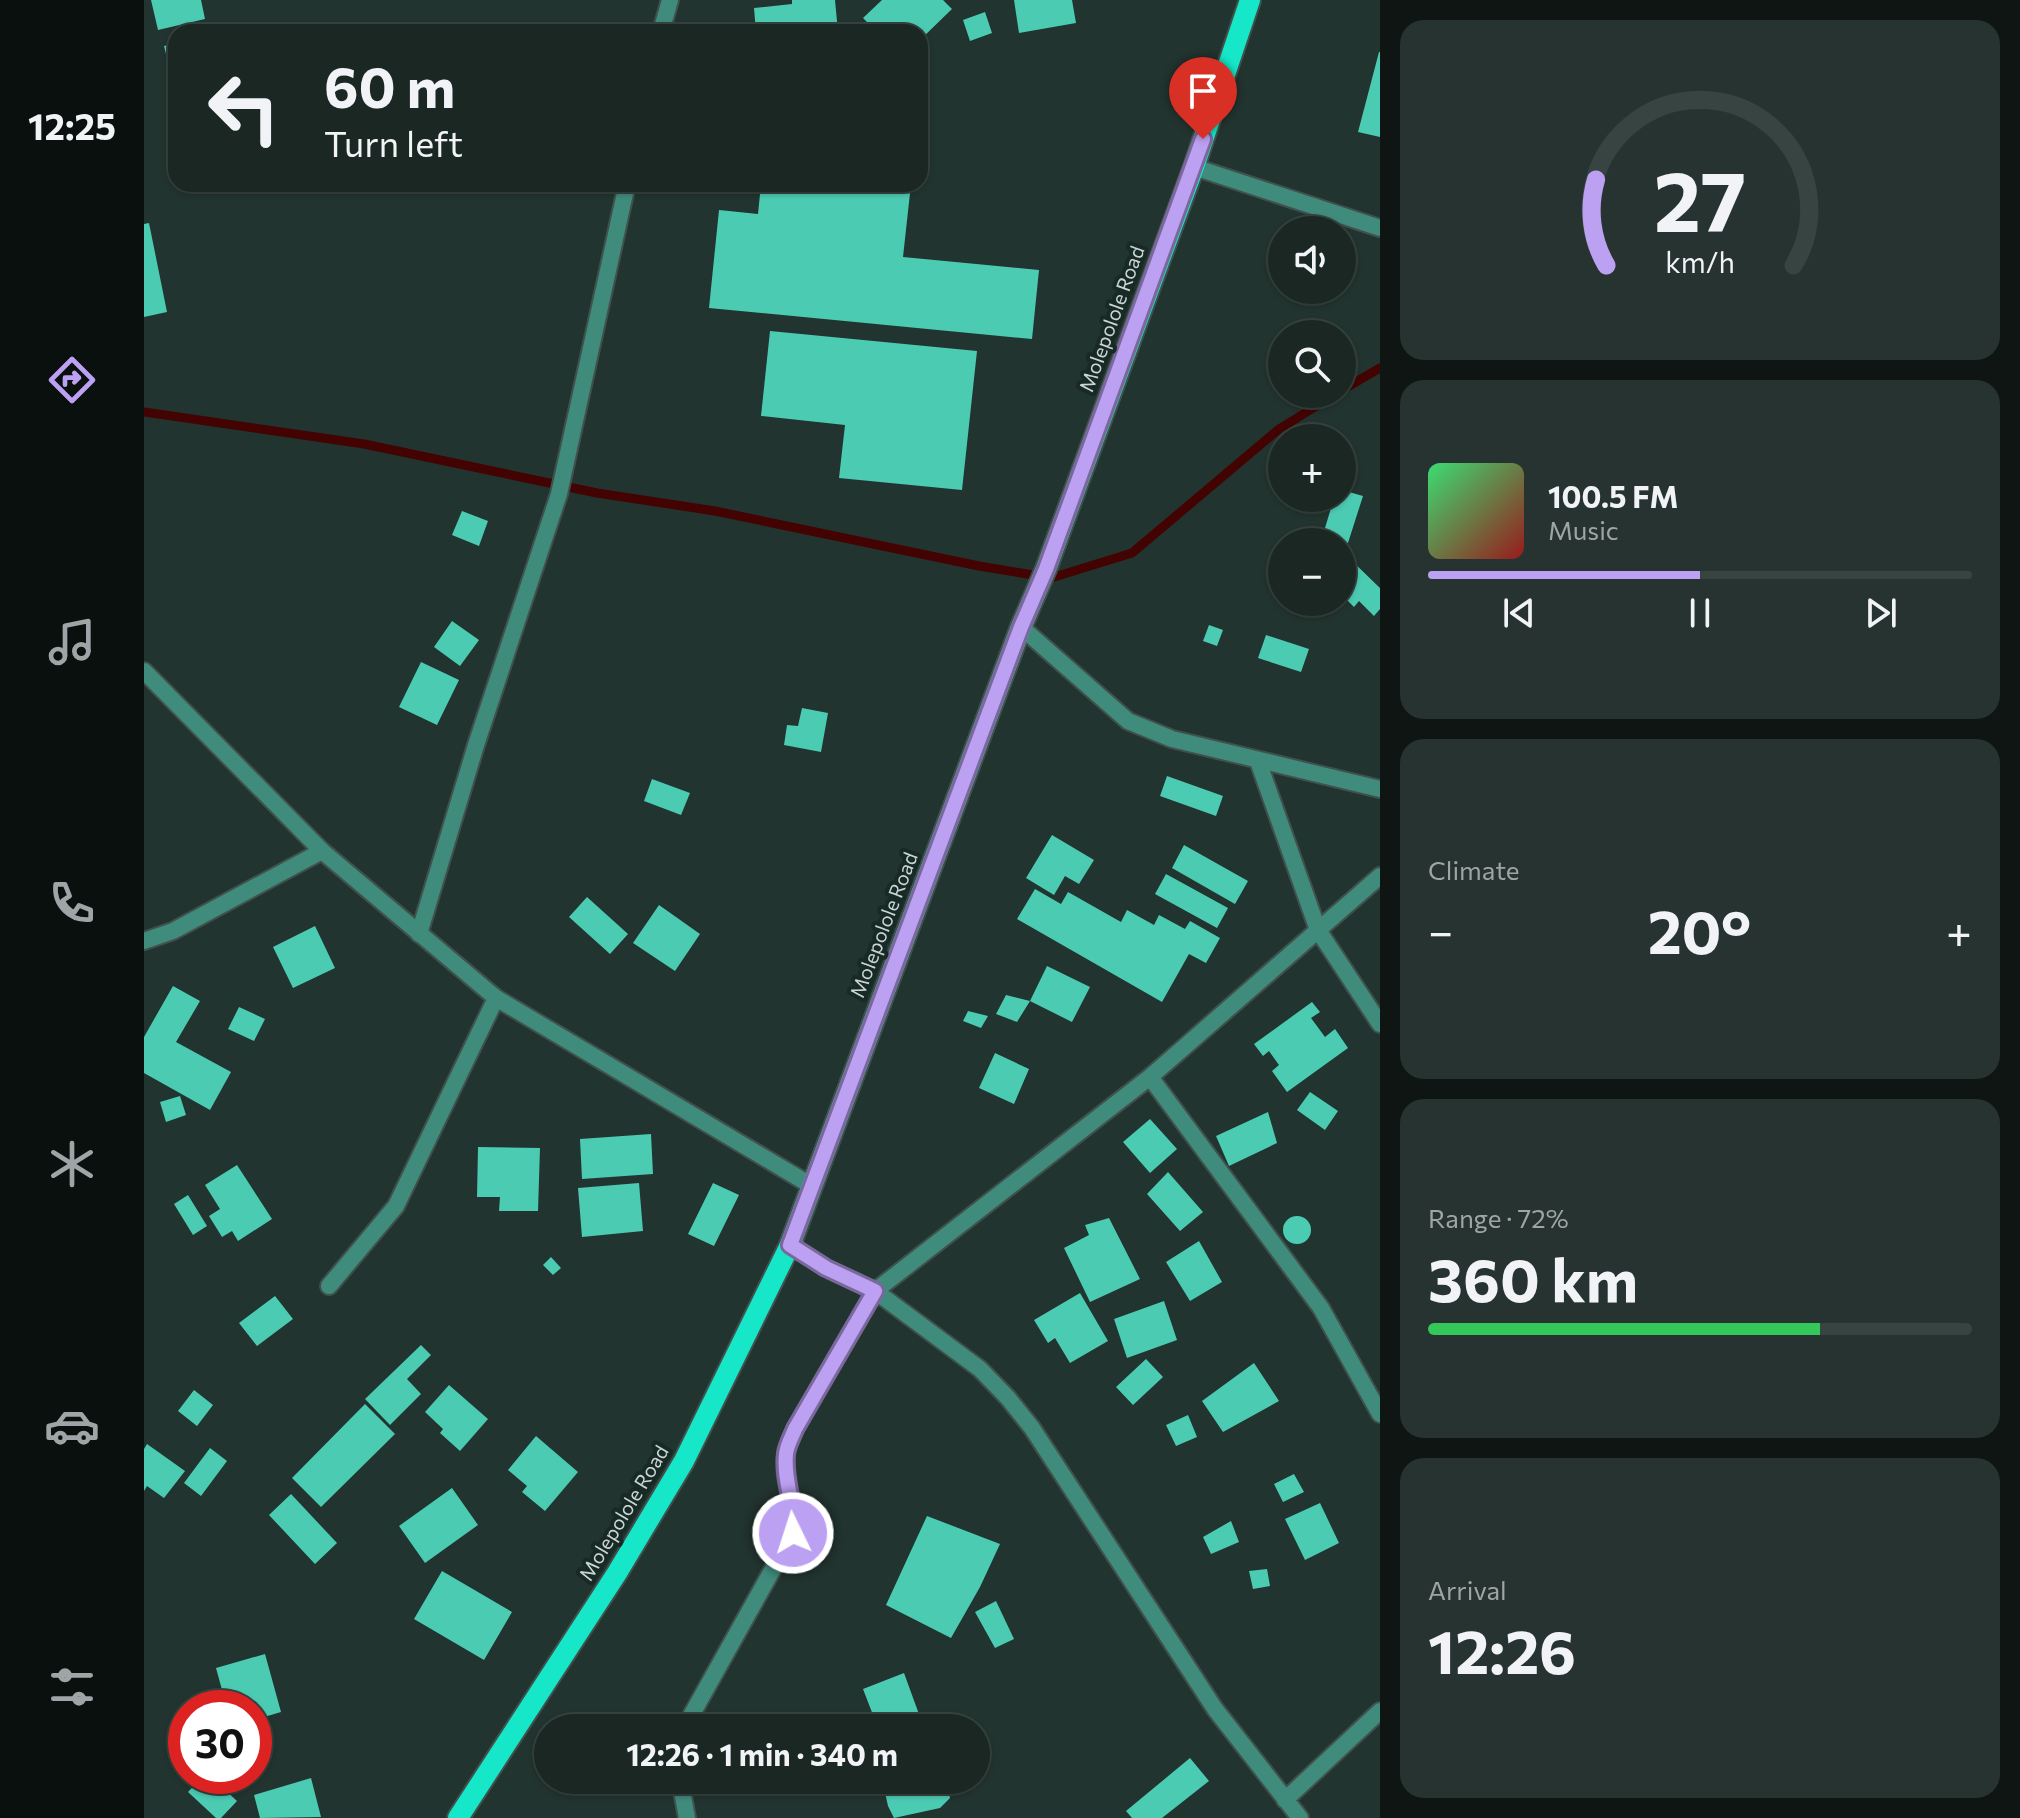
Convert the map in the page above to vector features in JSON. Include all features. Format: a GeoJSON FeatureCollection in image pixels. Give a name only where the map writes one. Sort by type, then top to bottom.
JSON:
{"type":"FeatureCollection","features":[{"type":"Feature","properties":{"kind":"main road","name":"Molepolole Road"},"geometry":{"type":"LineString","coordinates":[[458,1818],[617,1573],[684,1461],[790,1245],[1021,627],[1046,569],[1194,167],[1250,0]]}},
{"type":"Feature","properties":{"kind":"street"},"geometry":{"type":"LineString","coordinates":[[663,24],[670,0]]}},
{"type":"Feature","properties":{"kind":"street"},"geometry":{"type":"LineString","coordinates":[[1194,167],[1380,228]]}},
{"type":"Feature","properties":{"kind":"street"},"geometry":{"type":"LineString","coordinates":[[419,934],[476,745],[559,494],[625,192]]}},
{"type":"Feature","properties":{"kind":"street"},"geometry":{"type":"LineString","coordinates":[[1021,627],[1128,721],[1172,739],[1380,789]]}},
{"type":"Feature","properties":{"kind":"street"},"geometry":{"type":"LineString","coordinates":[[144,671],[322,851],[496,998],[812,1186]]}},
{"type":"Feature","properties":{"kind":"street"},"geometry":{"type":"LineString","coordinates":[[1258,761],[1318,930],[1380,1024]]}},
{"type":"Feature","properties":{"kind":"street"},"geometry":{"type":"LineString","coordinates":[[144,941],[173,931],[322,851]]}},
{"type":"Feature","properties":{"kind":"street"},"geometry":{"type":"LineString","coordinates":[[692,1714],[793,1533],[795,1517],[786,1476],[786,1452],[795,1429],[875,1291],[1150,1077],[1380,876]]}},
{"type":"Feature","properties":{"kind":"street"},"geometry":{"type":"LineString","coordinates":[[329,1286],[396,1206],[496,998]]}},
{"type":"Feature","properties":{"kind":"street"},"geometry":{"type":"LineString","coordinates":[[1150,1077],[1321,1308],[1380,1414]]}},
{"type":"Feature","properties":{"kind":"street"},"geometry":{"type":"LineString","coordinates":[[790,1245],[826,1268],[875,1291],[980,1369],[1008,1398],[1032,1428],[1215,1709],[1300,1818]]}},
{"type":"Feature","properties":{"kind":"street"},"geometry":{"type":"LineString","coordinates":[[1285,1800],[1380,1711]]}},
{"type":"Feature","properties":{"kind":"street"},"geometry":{"type":"LineString","coordinates":[[683,1794],[687,1818]]}},
{"type":"Feature","properties":{"kind":"building"},"geometry":{"type":"Polygon","coordinates":[[[151,0],[201,0],[205,19],[168,24],[168,28],[158,30],[151,0]]]}},
{"type":"Feature","properties":{"kind":"building"},"geometry":{"type":"Polygon","coordinates":[[[792,0],[835,0],[837,24],[755,24],[754,8],[792,4],[792,0]]]}},
{"type":"Feature","properties":{"kind":"building"},"geometry":{"type":"Polygon","coordinates":[[[882,0],[943,0],[952,9],[928,32],[928,24],[869,24],[863,18],[882,0]]]}},
{"type":"Feature","properties":{"kind":"building"},"geometry":{"type":"Polygon","coordinates":[[[1014,0],[1072,0],[1076,23],[1019,33],[1014,0]]]}},
{"type":"Feature","properties":{"kind":"building"},"geometry":{"type":"Polygon","coordinates":[[[985,12],[992,33],[970,41],[963,20],[985,12]]]}},
{"type":"Feature","properties":{"kind":"building"},"geometry":{"type":"Polygon","coordinates":[[[1380,52],[1380,137],[1358,132],[1380,52]]]}},
{"type":"Feature","properties":{"kind":"building"},"geometry":{"type":"Polygon","coordinates":[[[760,192],[910,192],[903,257],[1039,270],[1032,339],[709,308],[719,210],[758,214],[760,192]]]}},
{"type":"Feature","properties":{"kind":"building"},"geometry":{"type":"Polygon","coordinates":[[[149,223],[167,312],[144,317],[144,224],[149,223]]]}},
{"type":"Feature","properties":{"kind":"building"},"geometry":{"type":"Polygon","coordinates":[[[770,331],[977,351],[962,490],[839,478],[845,425],[761,416],[770,331]]]}},
{"type":"Feature","properties":{"kind":"building"},"geometry":{"type":"Polygon","coordinates":[[[1356,494],[1363,496],[1353,528],[1325,528],[1330,512],[1356,512],[1356,494]]]}},
{"type":"Feature","properties":{"kind":"building"},"geometry":{"type":"Polygon","coordinates":[[[462,511],[488,521],[479,546],[452,535],[462,511]]]}},
{"type":"Feature","properties":{"kind":"building"},"geometry":{"type":"Polygon","coordinates":[[[1356,565],[1380,588],[1380,609],[1374,616],[1359,601],[1356,605],[1356,565]]]}},
{"type":"Feature","properties":{"kind":"building"},"geometry":{"type":"Polygon","coordinates":[[[452,621],[479,640],[460,666],[434,647],[452,621]]]}},
{"type":"Feature","properties":{"kind":"building"},"geometry":{"type":"Polygon","coordinates":[[[1209,625],[1223,630],[1217,646],[1203,641],[1209,625]]]}},
{"type":"Feature","properties":{"kind":"building"},"geometry":{"type":"Polygon","coordinates":[[[1266,635],[1309,649],[1301,672],[1258,658],[1266,635]]]}},
{"type":"Feature","properties":{"kind":"building"},"geometry":{"type":"Polygon","coordinates":[[[421,662],[459,680],[437,725],[399,707],[421,662]]]}},
{"type":"Feature","properties":{"kind":"building"},"geometry":{"type":"Polygon","coordinates":[[[802,708],[828,713],[821,752],[784,745],[787,725],[798,726],[802,708]]]}},
{"type":"Feature","properties":{"kind":"building"},"geometry":{"type":"Polygon","coordinates":[[[1167,776],[1223,796],[1216,816],[1160,796],[1167,776]]]}},
{"type":"Feature","properties":{"kind":"building"},"geometry":{"type":"Polygon","coordinates":[[[652,779],[690,793],[681,815],[644,801],[652,779]]]}},
{"type":"Feature","properties":{"kind":"building"},"geometry":{"type":"Polygon","coordinates":[[[1052,835],[1094,860],[1079,884],[1065,876],[1054,895],[1026,878],[1052,835]]]}},
{"type":"Feature","properties":{"kind":"building"},"geometry":{"type":"Polygon","coordinates":[[[1184,845],[1248,881],[1235,904],[1172,868],[1184,845]]]}},
{"type":"Feature","properties":{"kind":"building"},"geometry":{"type":"Polygon","coordinates":[[[1166,874],[1228,908],[1217,928],[1155,894],[1166,874]]]}},
{"type":"Feature","properties":{"kind":"building"},"geometry":{"type":"Polygon","coordinates":[[[1035,889],[1061,904],[1068,892],[1121,922],[1127,910],[1154,925],[1159,915],[1185,929],[1190,921],[1220,938],[1206,963],[1189,954],[1162,1002],[1017,919],[1035,889]]]}},
{"type":"Feature","properties":{"kind":"building"},"geometry":{"type":"Polygon","coordinates":[[[587,897],[628,934],[610,954],[569,917],[587,897]]]}},
{"type":"Feature","properties":{"kind":"building"},"geometry":{"type":"Polygon","coordinates":[[[659,905],[700,934],[675,971],[633,943],[659,905]]]}},
{"type":"Feature","properties":{"kind":"building"},"geometry":{"type":"Polygon","coordinates":[[[315,926],[335,968],[293,988],[273,947],[315,926]]]}},
{"type":"Feature","properties":{"kind":"building"},"geometry":{"type":"Polygon","coordinates":[[[1047,966],[1090,987],[1072,1022],[1030,1001],[1047,966]]]}},
{"type":"Feature","properties":{"kind":"building"},"geometry":{"type":"Polygon","coordinates":[[[173,986],[200,1001],[176,1042],[231,1072],[210,1110],[144,1073],[144,1037],[173,986]]]}},
{"type":"Feature","properties":{"kind":"building"},"geometry":{"type":"Polygon","coordinates":[[[1006,995],[1030,1001],[1017,1022],[996,1014],[1006,995]]]}},
{"type":"Feature","properties":{"kind":"building"},"geometry":{"type":"Polygon","coordinates":[[[1312,1002],[1320,1012],[1311,1018],[1325,1037],[1335,1029],[1348,1048],[1287,1092],[1272,1071],[1279,1065],[1269,1051],[1263,1056],[1254,1044],[1312,1002]]]}},
{"type":"Feature","properties":{"kind":"building"},"geometry":{"type":"Polygon","coordinates":[[[239,1007],[265,1019],[254,1041],[228,1029],[239,1007]]]}},
{"type":"Feature","properties":{"kind":"building"},"geometry":{"type":"Polygon","coordinates":[[[968,1011],[988,1016],[981,1028],[963,1021],[968,1011]]]}},
{"type":"Feature","properties":{"kind":"building"},"geometry":{"type":"Polygon","coordinates":[[[995,1053],[1029,1069],[1014,1104],[979,1088],[995,1053]]]}},
{"type":"Feature","properties":{"kind":"building"},"geometry":{"type":"Polygon","coordinates":[[[1310,1092],[1338,1111],[1325,1130],[1297,1110],[1310,1092]]]}},
{"type":"Feature","properties":{"kind":"building"},"geometry":{"type":"Polygon","coordinates":[[[180,1096],[186,1115],[166,1122],[160,1102],[180,1096]]]}},
{"type":"Feature","properties":{"kind":"building"},"geometry":{"type":"Polygon","coordinates":[[[1268,1112],[1277,1143],[1229,1166],[1216,1136],[1268,1112]]]}},
{"type":"Feature","properties":{"kind":"building"},"geometry":{"type":"Polygon","coordinates":[[[1150,1119],[1177,1149],[1150,1173],[1123,1142],[1150,1119]]]}},
{"type":"Feature","properties":{"kind":"building"},"geometry":{"type":"Polygon","coordinates":[[[651,1134],[653,1174],[582,1179],[580,1139],[651,1134]]]}},
{"type":"Feature","properties":{"kind":"building"},"geometry":{"type":"Polygon","coordinates":[[[478,1147],[540,1148],[538,1211],[499,1211],[500,1197],[477,1197],[478,1147]]]}},
{"type":"Feature","properties":{"kind":"building"},"geometry":{"type":"Polygon","coordinates":[[[237,1165],[272,1219],[238,1241],[232,1231],[222,1237],[209,1216],[220,1209],[205,1185],[237,1165]]]}},
{"type":"Feature","properties":{"kind":"building"},"geometry":{"type":"Polygon","coordinates":[[[1168,1172],[1203,1212],[1180,1231],[1147,1194],[1168,1172]]]}},
{"type":"Feature","properties":{"kind":"building"},"geometry":{"type":"Polygon","coordinates":[[[639,1183],[643,1231],[582,1237],[578,1188],[639,1183]]]}},
{"type":"Feature","properties":{"kind":"building"},"geometry":{"type":"Polygon","coordinates":[[[713,1183],[739,1195],[714,1246],[688,1234],[713,1183]]]}},
{"type":"Feature","properties":{"kind":"building"},"geometry":{"type":"Polygon","coordinates":[[[188,1195],[207,1226],[193,1235],[174,1204],[188,1195]]]}},
{"type":"Feature","properties":{"kind":"building"},"geometry":{"type":"Polygon","coordinates":[[[1297,1216],[1307,1220],[1311,1230],[1307,1240],[1297,1244],[1287,1240],[1283,1230],[1287,1220],[1297,1216]]]}},
{"type":"Feature","properties":{"kind":"building"},"geometry":{"type":"Polygon","coordinates":[[[1109,1218],[1140,1279],[1090,1302],[1064,1248],[1089,1235],[1085,1225],[1109,1218]]]}},
{"type":"Feature","properties":{"kind":"building"},"geometry":{"type":"Polygon","coordinates":[[[1199,1241],[1222,1282],[1190,1301],[1166,1262],[1199,1241]]]}},
{"type":"Feature","properties":{"kind":"building"},"geometry":{"type":"Polygon","coordinates":[[[551,1257],[561,1268],[553,1275],[543,1265],[551,1257]]]}},
{"type":"Feature","properties":{"kind":"building"},"geometry":{"type":"Polygon","coordinates":[[[1080,1293],[1108,1341],[1070,1363],[1055,1338],[1048,1343],[1034,1320],[1080,1293]]]}},
{"type":"Feature","properties":{"kind":"building"},"geometry":{"type":"Polygon","coordinates":[[[275,1296],[293,1319],[257,1346],[239,1323],[275,1296]]]}},
{"type":"Feature","properties":{"kind":"building"},"geometry":{"type":"Polygon","coordinates":[[[1164,1301],[1177,1340],[1127,1358],[1114,1319],[1164,1301]]]}},
{"type":"Feature","properties":{"kind":"building"},"geometry":{"type":"Polygon","coordinates":[[[421,1345],[431,1355],[407,1379],[421,1394],[390,1425],[365,1399],[421,1345]]]}},
{"type":"Feature","properties":{"kind":"building"},"geometry":{"type":"Polygon","coordinates":[[[1146,1359],[1163,1377],[1133,1405],[1116,1387],[1146,1359]]]}},
{"type":"Feature","properties":{"kind":"building"},"geometry":{"type":"Polygon","coordinates":[[[1254,1363],[1279,1401],[1223,1432],[1202,1401],[1254,1363]]]}},
{"type":"Feature","properties":{"kind":"building"},"geometry":{"type":"Polygon","coordinates":[[[449,1385],[488,1419],[460,1451],[440,1433],[443,1429],[425,1412],[449,1385]]]}},
{"type":"Feature","properties":{"kind":"building"},"geometry":{"type":"Polygon","coordinates":[[[194,1390],[213,1405],[197,1426],[178,1411],[194,1390]]]}},
{"type":"Feature","properties":{"kind":"building"},"geometry":{"type":"Polygon","coordinates":[[[365,1404],[395,1434],[321,1507],[292,1478],[365,1404]]]}},
{"type":"Feature","properties":{"kind":"building"},"geometry":{"type":"Polygon","coordinates":[[[1188,1415],[1197,1437],[1176,1446],[1166,1425],[1188,1415]]]}},
{"type":"Feature","properties":{"kind":"building"},"geometry":{"type":"Polygon","coordinates":[[[536,1436],[578,1472],[545,1511],[522,1492],[527,1486],[508,1470],[536,1436]]]}},
{"type":"Feature","properties":{"kind":"building"},"geometry":{"type":"Polygon","coordinates":[[[147,1444],[185,1471],[164,1498],[147,1486],[144,1491],[144,1449],[147,1444]]]}},
{"type":"Feature","properties":{"kind":"building"},"geometry":{"type":"Polygon","coordinates":[[[210,1448],[227,1461],[201,1496],[184,1483],[210,1448]]]}},
{"type":"Feature","properties":{"kind":"building"},"geometry":{"type":"Polygon","coordinates":[[[1294,1474],[1304,1492],[1283,1502],[1274,1484],[1294,1474]]]}},
{"type":"Feature","properties":{"kind":"building"},"geometry":{"type":"Polygon","coordinates":[[[452,1488],[478,1525],[425,1563],[399,1526],[452,1488]]]}},
{"type":"Feature","properties":{"kind":"building"},"geometry":{"type":"Polygon","coordinates":[[[291,1494],[337,1543],[315,1564],[269,1515],[291,1494]]]}},
{"type":"Feature","properties":{"kind":"building"},"geometry":{"type":"Polygon","coordinates":[[[1320,1503],[1339,1543],[1305,1560],[1285,1519],[1320,1503]]]}},
{"type":"Feature","properties":{"kind":"building"},"geometry":{"type":"Polygon","coordinates":[[[927,1516],[1000,1544],[951,1638],[886,1605],[927,1516]]]}},
{"type":"Feature","properties":{"kind":"building"},"geometry":{"type":"Polygon","coordinates":[[[1231,1521],[1239,1542],[1211,1554],[1203,1537],[1231,1521]]]}},
{"type":"Feature","properties":{"kind":"building"},"geometry":{"type":"Polygon","coordinates":[[[1267,1569],[1270,1586],[1253,1589],[1249,1571],[1267,1569]]]}},
{"type":"Feature","properties":{"kind":"building"},"geometry":{"type":"Polygon","coordinates":[[[442,1571],[512,1612],[484,1660],[414,1619],[442,1571]]]}},
{"type":"Feature","properties":{"kind":"building"},"geometry":{"type":"Polygon","coordinates":[[[996,1601],[1014,1639],[995,1648],[975,1612],[996,1601]]]}},
{"type":"Feature","properties":{"kind":"building"},"geometry":{"type":"Polygon","coordinates":[[[265,1654],[281,1712],[272,1715],[272,1690],[222,1690],[216,1668],[265,1654]]]}},
{"type":"Feature","properties":{"kind":"building"},"geometry":{"type":"Polygon","coordinates":[[[904,1673],[919,1714],[873,1714],[863,1689],[904,1673]]]}},
{"type":"Feature","properties":{"kind":"building"},"geometry":{"type":"Polygon","coordinates":[[[1190,1758],[1209,1781],[1162,1818],[1132,1818],[1126,1811],[1190,1758]]]}},
{"type":"Feature","properties":{"kind":"building"},"geometry":{"type":"Polygon","coordinates":[[[311,1778],[321,1817],[260,1818],[254,1795],[272,1794],[272,1790],[311,1778]]]}},
{"type":"Feature","properties":{"kind":"building"},"geometry":{"type":"Polygon","coordinates":[[[190,1794],[229,1794],[237,1801],[221,1818],[216,1818],[190,1794]]]}},
{"type":"Feature","properties":{"kind":"building"},"geometry":{"type":"Polygon","coordinates":[[[885,1794],[949,1794],[950,1798],[940,1808],[894,1818],[885,1794]]]}},
{"type":"Feature","properties":{"kind":"waterway"},"geometry":{"type":"LineString","coordinates":[[1356,382],[1380,368]]}},
{"type":"Feature","properties":{"kind":"waterway"},"geometry":{"type":"LineString","coordinates":[[144,412],[364,444],[597,493],[715,511],[1051,578],[1132,553],[1279,429],[1313,408]]}},
{"type":"Feature","properties":{"kind":"route"},"geometry":{"type":"LineString","coordinates":[[793,1533],[795,1517],[786,1476],[786,1452],[795,1429],[875,1291],[826,1268],[790,1245],[1021,627],[1046,569],[1203,139]]}}]}
